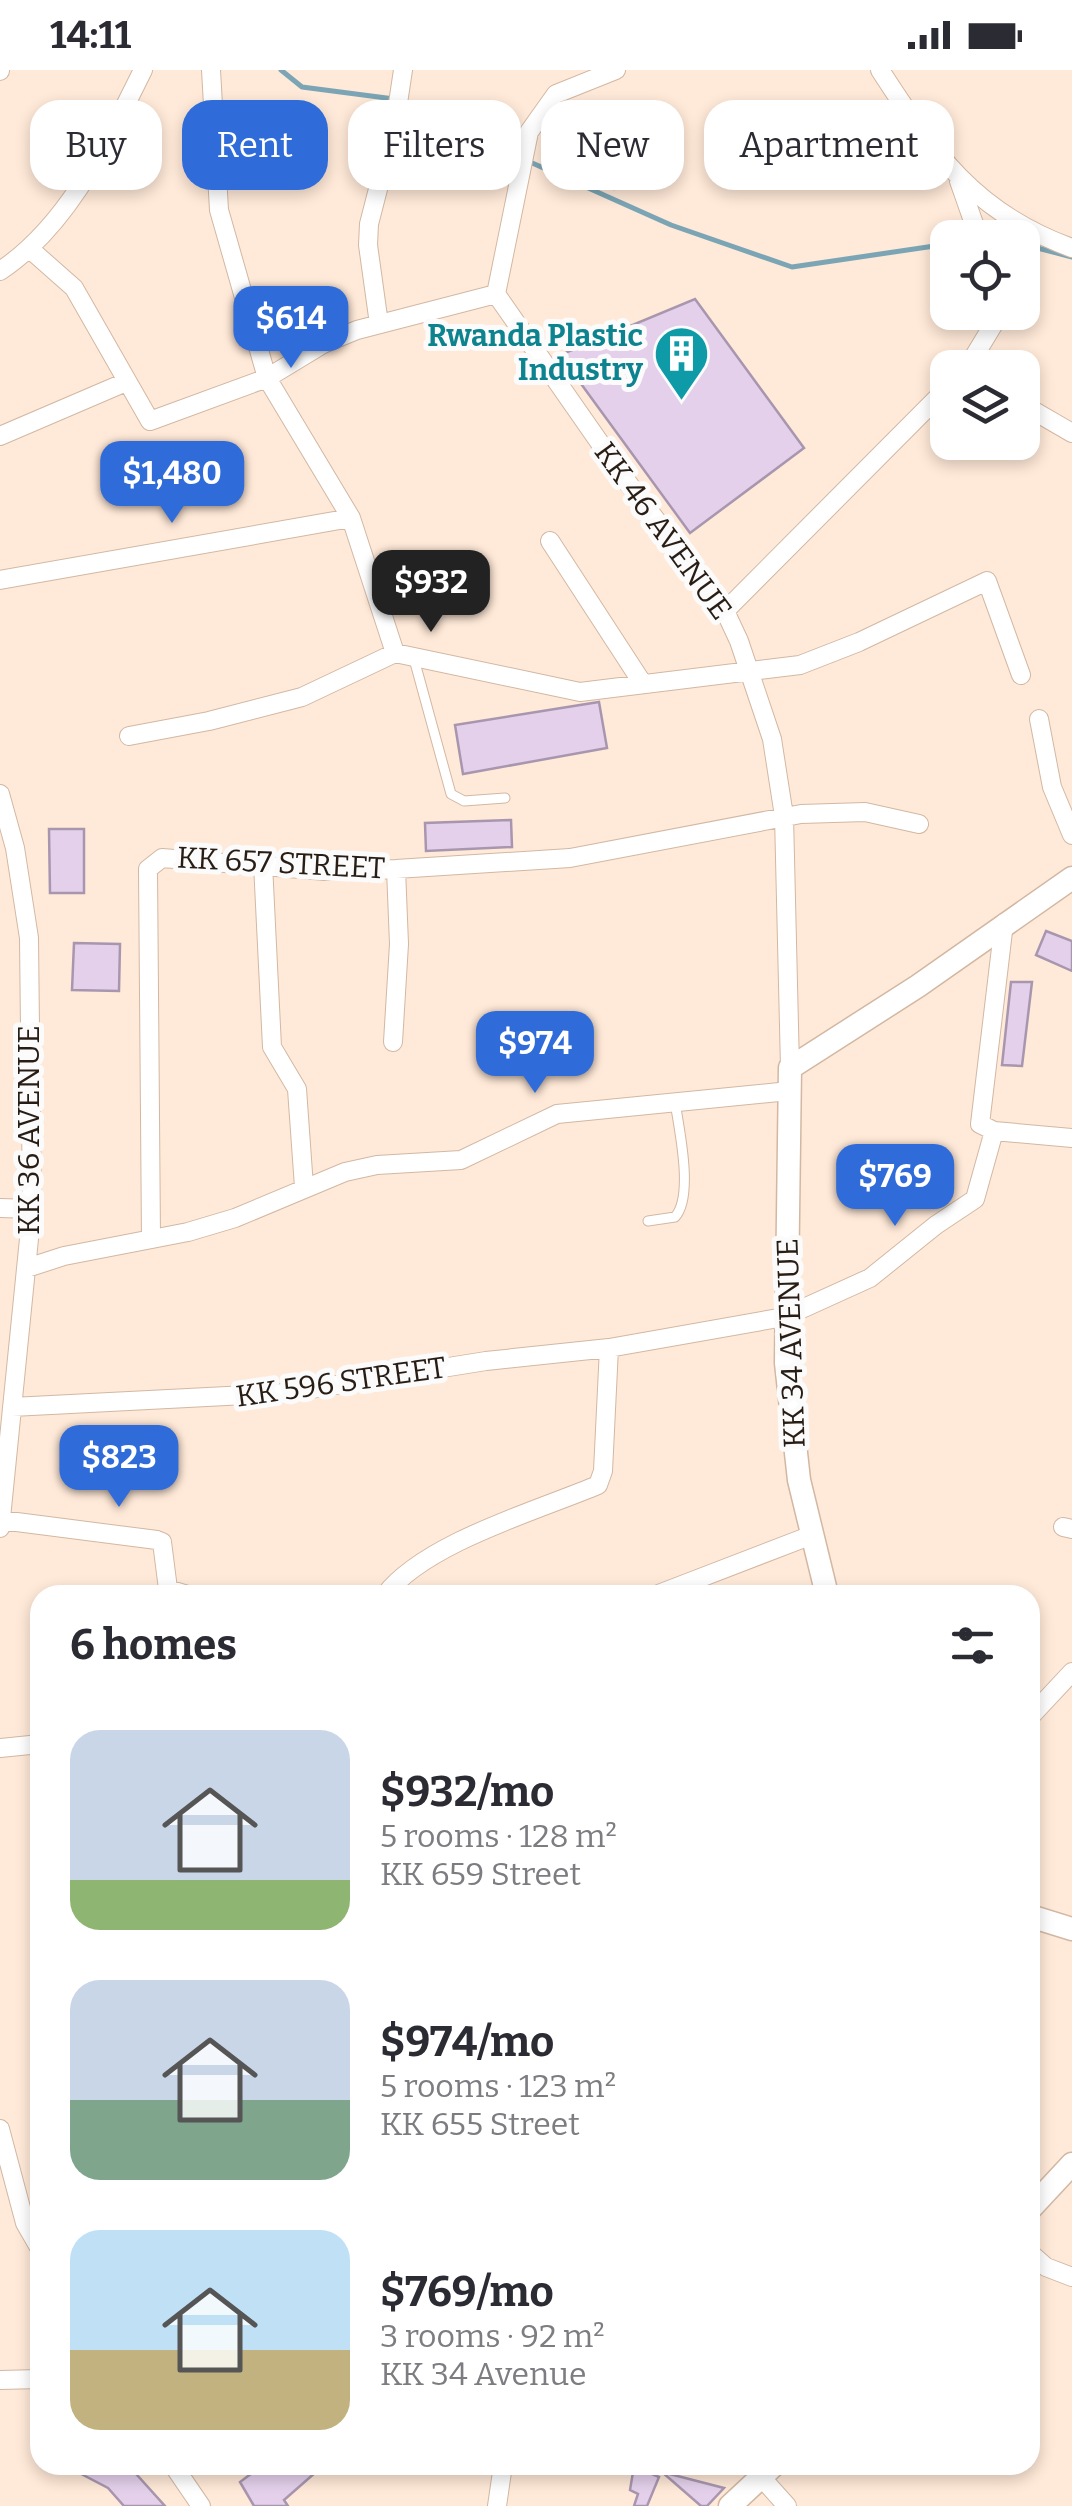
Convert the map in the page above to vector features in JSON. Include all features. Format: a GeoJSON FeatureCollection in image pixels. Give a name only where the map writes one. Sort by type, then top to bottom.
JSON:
{"type":"FeatureCollection","features":[{"type":"Feature","properties":{"kind":"main road"},"geometry":{"type":"LineString","coordinates":[[790,1079],[1072,878]]}},
{"type":"Feature","properties":{"kind":"main road","name":"KK 34 AVENUE"},"geometry":{"type":"LineString","coordinates":[[790,1079],[784,1317],[790,1418],[824,1585]]}},
{"type":"Feature","properties":{"kind":"main road"},"geometry":{"type":"LineString","coordinates":[[1040,1919],[1072,1929]]}},
{"type":"Feature","properties":{"kind":"main road"},"geometry":{"type":"LineString","coordinates":[[1040,2198],[1072,2164]]}},
{"type":"Feature","properties":{"kind":"main road"},"geometry":{"type":"LineString","coordinates":[[730,2506],[764,2475]]}},
{"type":"Feature","properties":{"kind":"street"},"geometry":{"type":"LineString","coordinates":[[0,271],[31,250],[98,158],[143,70]]}},
{"type":"Feature","properties":{"kind":"street"},"geometry":{"type":"LineString","coordinates":[[211,70],[219,210],[266,378],[351,518],[404,655]]}},
{"type":"Feature","properties":{"kind":"street"},"geometry":{"type":"LineString","coordinates":[[379,324],[369,224],[396,123],[403,70]]}},
{"type":"Feature","properties":{"kind":"street"},"geometry":{"type":"LineString","coordinates":[[31,250],[74,288],[150,420],[266,378],[323,344],[379,324],[496,294],[529,132],[556,94],[616,70]]}},
{"type":"Feature","properties":{"kind":"street"},"geometry":{"type":"LineString","coordinates":[[880,70],[958,180],[972,220]]}},
{"type":"Feature","properties":{"kind":"street"},"geometry":{"type":"LineString","coordinates":[[958,180],[1020,225],[1072,248]]}},
{"type":"Feature","properties":{"kind":"street","name":"KK 46 AVENUE"},"geometry":{"type":"LineString","coordinates":[[496,294],[625,479],[725,611],[749,669],[772,739],[784,816],[790,1079]]}},
{"type":"Feature","properties":{"kind":"street"},"geometry":{"type":"LineString","coordinates":[[0,436],[126,382]]}},
{"type":"Feature","properties":{"kind":"street"},"geometry":{"type":"LineString","coordinates":[[725,611],[930,406]]}},
{"type":"Feature","properties":{"kind":"street"},"geometry":{"type":"LineString","coordinates":[[1040,414],[1072,433]]}},
{"type":"Feature","properties":{"kind":"street"},"geometry":{"type":"LineString","coordinates":[[0,580],[351,518]]}},
{"type":"Feature","properties":{"kind":"street"},"geometry":{"type":"LineString","coordinates":[[550,541],[643,684]]}},
{"type":"Feature","properties":{"kind":"street"},"geometry":{"type":"LineString","coordinates":[[129,736],[302,697],[404,655],[572,692],[800,664],[859,642],[987,580],[1021,675]]}},
{"type":"Feature","properties":{"kind":"street"},"geometry":{"type":"LineString","coordinates":[[1038,719],[1052,787],[1072,834]]}},
{"type":"Feature","properties":{"kind":"street","name":"KK 36 AVENUE"},"geometry":{"type":"LineString","coordinates":[[0,794],[16,848],[29,938],[32,1209],[27,1268],[7,1363],[12,1406],[0,1528]]}},
{"type":"Feature","properties":{"kind":"street","name":"KK 657 STREET"},"geometry":{"type":"LineString","coordinates":[[151,1240],[148,869],[162,858],[325,871],[396,869],[570,858],[784,816],[865,812],[919,824]]}},
{"type":"Feature","properties":{"kind":"street"},"geometry":{"type":"LineString","coordinates":[[262,864],[272,1047],[298,1090],[304,1188]]}},
{"type":"Feature","properties":{"kind":"street"},"geometry":{"type":"LineString","coordinates":[[393,1042],[399,944],[396,869]]}},
{"type":"Feature","properties":{"kind":"street"},"geometry":{"type":"LineString","coordinates":[[1004,924],[980,1124],[994,1130],[1072,1138]]}},
{"type":"Feature","properties":{"kind":"street"},"geometry":{"type":"LineString","coordinates":[[27,1268],[64,1256],[151,1240],[235,1218],[304,1188],[377,1165],[461,1160],[556,1114],[675,1102],[790,1079]]}},
{"type":"Feature","properties":{"kind":"street","name":"KK 596 STREET"},"geometry":{"type":"LineString","coordinates":[[12,1406],[286,1393],[486,1361],[609,1348],[784,1317],[870,1278],[975,1199],[994,1130]]}},
{"type":"Feature","properties":{"kind":"street"},"geometry":{"type":"LineString","coordinates":[[0,1208],[32,1209]]}},
{"type":"Feature","properties":{"kind":"street"},"geometry":{"type":"LineString","coordinates":[[392,1585],[443,1550],[598,1485],[609,1348]]}},
{"type":"Feature","properties":{"kind":"street"},"geometry":{"type":"LineString","coordinates":[[1,1520],[162,1542],[167,1585]]}},
{"type":"Feature","properties":{"kind":"street"},"geometry":{"type":"LineString","coordinates":[[682,1585],[812,1536]]}},
{"type":"Feature","properties":{"kind":"street"},"geometry":{"type":"LineString","coordinates":[[1040,1706],[1072,1672]]}},
{"type":"Feature","properties":{"kind":"street"},"geometry":{"type":"LineString","coordinates":[[0,1748],[30,1745]]}},
{"type":"Feature","properties":{"kind":"street"},"geometry":{"type":"LineString","coordinates":[[0,2129],[30,2232]]}},
{"type":"Feature","properties":{"kind":"street"},"geometry":{"type":"LineString","coordinates":[[1040,2261],[1072,2277]]}},
{"type":"Feature","properties":{"kind":"street"},"geometry":{"type":"LineString","coordinates":[[0,2380],[30,2379]]}},
{"type":"Feature","properties":{"kind":"street"},"geometry":{"type":"LineString","coordinates":[[180,2475],[200,2506]]}},
{"type":"Feature","properties":{"kind":"street"},"geometry":{"type":"LineString","coordinates":[[497,2506],[502,2475]]}},
{"type":"Feature","properties":{"kind":"street"},"geometry":{"type":"LineString","coordinates":[[770,2475],[786,2506]]}},
{"type":"Feature","properties":{"kind":"lane"},"geometry":{"type":"LineString","coordinates":[[404,655],[451,794],[464,801],[505,798]]}},
{"type":"Feature","properties":{"kind":"lane"},"geometry":{"type":"LineString","coordinates":[[648,1221],[676,1217],[682,1210],[684,1174],[675,1102]]}},
{"type":"Feature","properties":{"kind":"building","name":"Rwanda Plastic Industry"},"geometry":{"type":"Polygon","coordinates":[[[695,299],[804,448],[690,533],[560,355],[695,299]]]}},
{"type":"Feature","properties":{"kind":"building"},"geometry":{"type":"Polygon","coordinates":[[[599,702],[607,748],[463,774],[455,725],[599,702]]]}},
{"type":"Feature","properties":{"kind":"building"},"geometry":{"type":"Polygon","coordinates":[[[511,820],[512,847],[426,851],[425,823],[511,820]]]}},
{"type":"Feature","properties":{"kind":"building"},"geometry":{"type":"Polygon","coordinates":[[[49,829],[84,829],[84,893],[50,893],[49,829]]]}},
{"type":"Feature","properties":{"kind":"building"},"geometry":{"type":"Polygon","coordinates":[[[1046,931],[1072,941],[1072,971],[1036,955],[1046,931]]]}},
{"type":"Feature","properties":{"kind":"building"},"geometry":{"type":"Polygon","coordinates":[[[74,943],[120,944],[119,991],[72,990],[74,943]]]}},
{"type":"Feature","properties":{"kind":"building"},"geometry":{"type":"Polygon","coordinates":[[[1011,982],[1032,982],[1022,1066],[1002,1065],[1011,982]]]}},
{"type":"Feature","properties":{"kind":"building"},"geometry":{"type":"Polygon","coordinates":[[[83,2475],[137,2475],[165,2506],[124,2506],[108,2488],[83,2475]]]}},
{"type":"Feature","properties":{"kind":"building"},"geometry":{"type":"Polygon","coordinates":[[[249,2475],[313,2475],[284,2500],[288,2506],[254,2506],[240,2482],[249,2475]]]}},
{"type":"Feature","properties":{"kind":"building"},"geometry":{"type":"Polygon","coordinates":[[[632,2475],[659,2477],[647,2506],[634,2506],[638,2494],[630,2490],[632,2475]]]}},
{"type":"Feature","properties":{"kind":"building"},"geometry":{"type":"Polygon","coordinates":[[[665,2475],[724,2488],[707,2506],[701,2506],[665,2475]]]}},
{"type":"Feature","properties":{"kind":"waterway"},"geometry":{"type":"LineString","coordinates":[[281,70],[302,87],[396,100]]}},
{"type":"Feature","properties":{"kind":"waterway"},"geometry":{"type":"LineString","coordinates":[[530,162],[671,225],[792,267],[930,247]]}},
{"type":"Feature","properties":{"kind":"waterway"},"geometry":{"type":"LineString","coordinates":[[1040,249],[1072,257]]}},
{"type":"Feature","properties":{"kind":"place","name":"Rwanda Plastic Industry"},"geometry":{"type":"Point","coordinates":[682,402]}}]}
